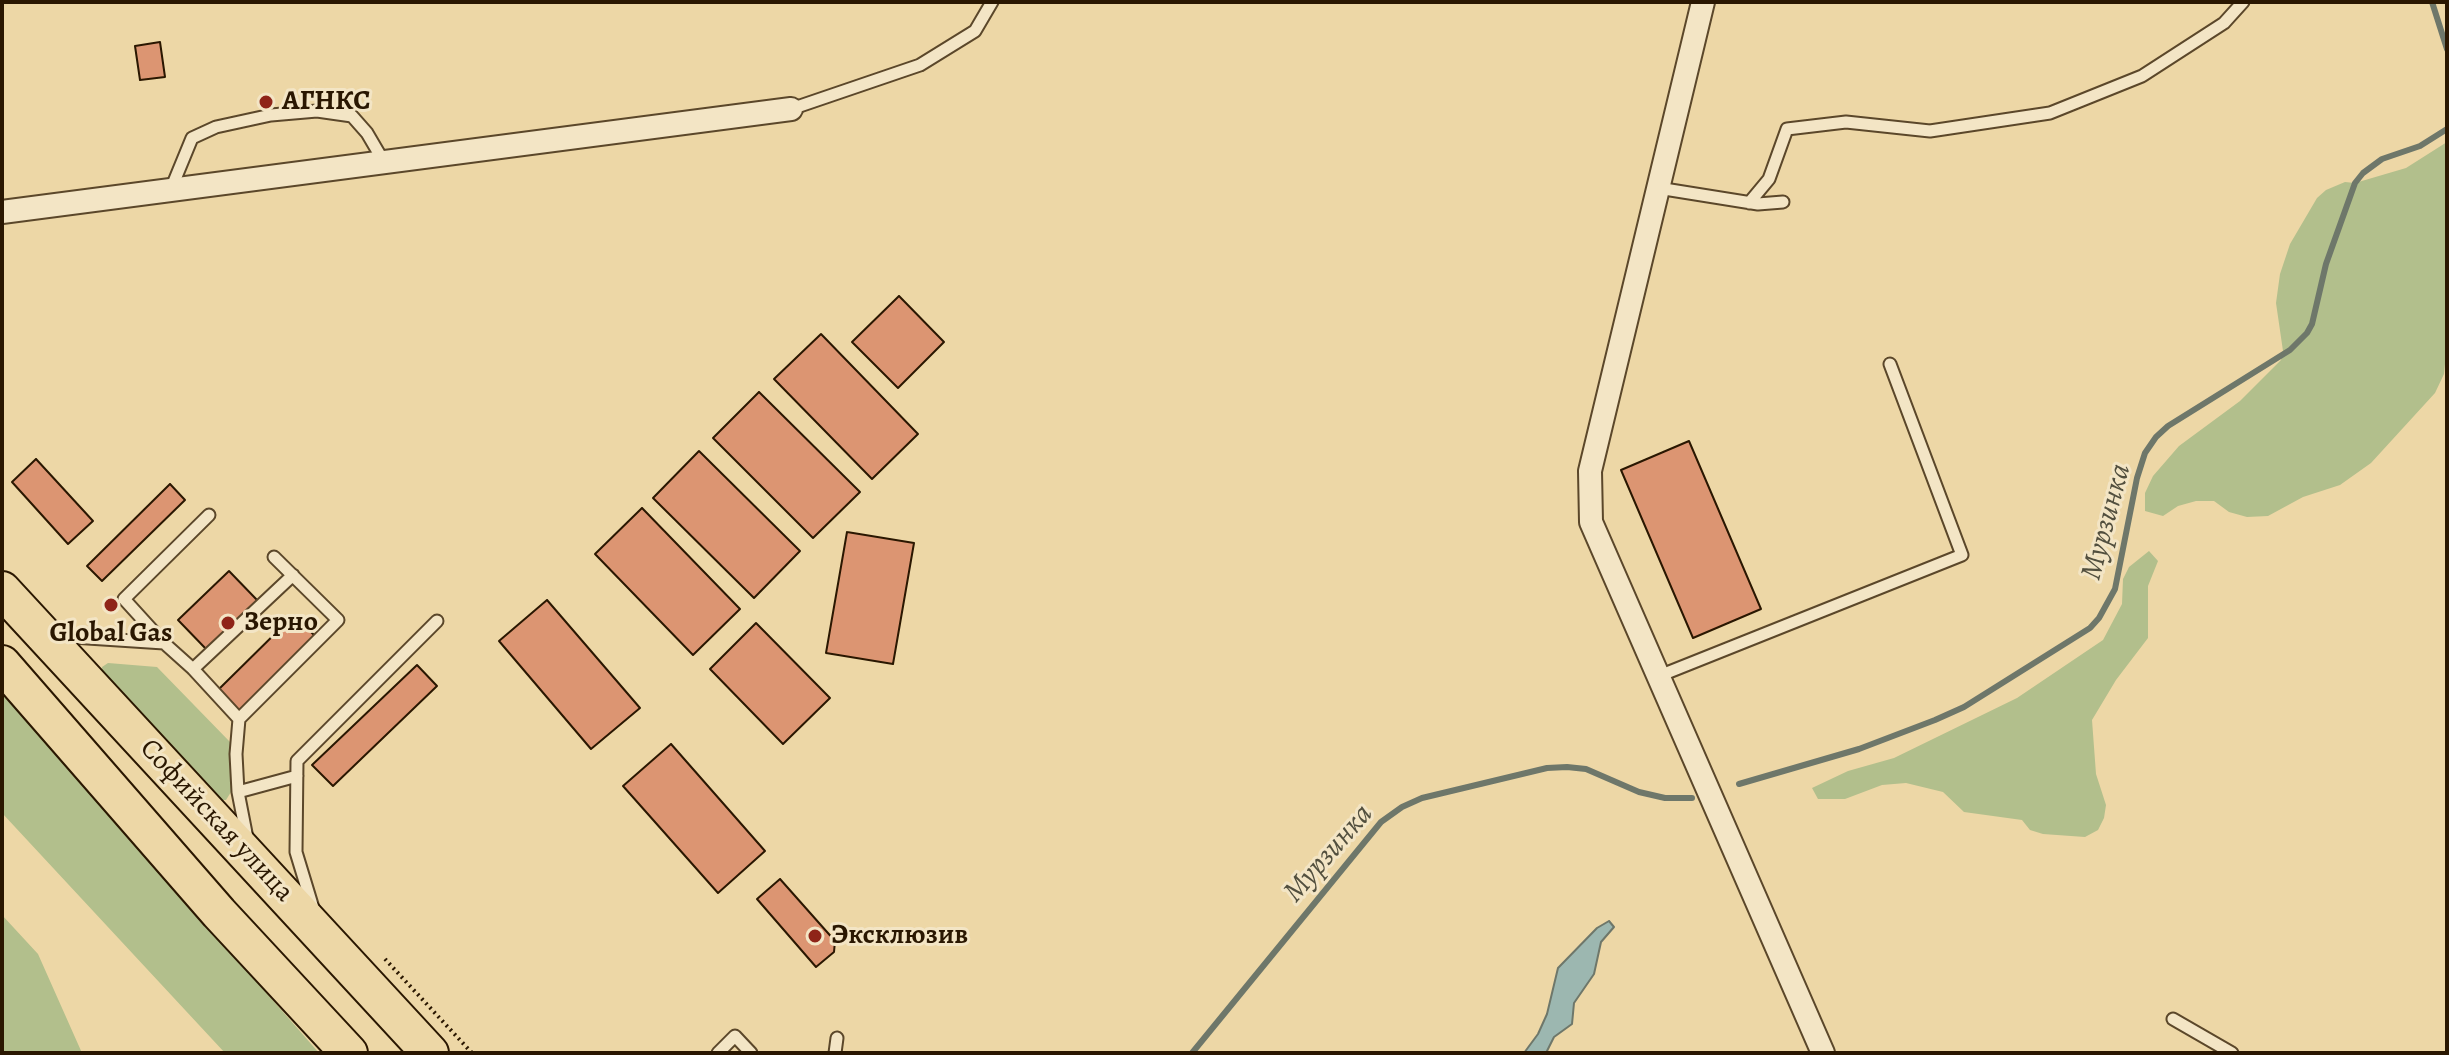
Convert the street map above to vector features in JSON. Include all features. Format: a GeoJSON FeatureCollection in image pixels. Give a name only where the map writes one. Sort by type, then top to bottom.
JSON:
{"type":"FeatureCollection","features":[{"type":"Feature","properties":{"kind":"main road","name":"Софийская улица"},"geometry":{"type":"LineString","coordinates":[[2,590],[430,1053]]}},
{"type":"Feature","properties":{"kind":"main road","name":"Софийская улица"},"geometry":{"type":"LineString","coordinates":[[2,664],[219,913],[349,1053]]}},
{"type":"Feature","properties":{"kind":"street"},"geometry":{"type":"LineString","coordinates":[[1703,2],[1590,471],[1591,522],[1823,1053]]}},
{"type":"Feature","properties":{"kind":"street"},"geometry":{"type":"LineString","coordinates":[[2,212],[791,109]]}},
{"type":"Feature","properties":{"kind":"lane"},"geometry":{"type":"LineString","coordinates":[[791,109],[920,65],[975,31],[992,2]]}},
{"type":"Feature","properties":{"kind":"lane"},"geometry":{"type":"LineString","coordinates":[[1749,203],[1769,179],[1787,129],[1846,122],[1930,131],[2050,113],[2142,76],[2224,23],[2243,2]]}},
{"type":"Feature","properties":{"kind":"lane"},"geometry":{"type":"LineString","coordinates":[[170,190],[192,138],[216,127],[271,115],[317,111],[352,116],[367,133],[384,162]]}},
{"type":"Feature","properties":{"kind":"lane"},"geometry":{"type":"LineString","coordinates":[[1658,188],[1749,203],[1783,202]]}},
{"type":"Feature","properties":{"kind":"lane"},"geometry":{"type":"LineString","coordinates":[[1659,676],[1962,555],[1890,364]]}},
{"type":"Feature","properties":{"kind":"lane"},"geometry":{"type":"LineString","coordinates":[[209,515],[124,599],[239,719]]}},
{"type":"Feature","properties":{"kind":"lane"},"geometry":{"type":"LineString","coordinates":[[251,858],[238,792],[236,754],[239,719],[338,620],[274,557]]}},
{"type":"Feature","properties":{"kind":"lane"},"geometry":{"type":"LineString","coordinates":[[193,669],[293,575]]}},
{"type":"Feature","properties":{"kind":"lane"},"geometry":{"type":"LineString","coordinates":[[322,936],[296,852],[297,761],[437,621]]}},
{"type":"Feature","properties":{"kind":"lane"},"geometry":{"type":"LineString","coordinates":[[44,635],[164,643]]}},
{"type":"Feature","properties":{"kind":"lane"},"geometry":{"type":"LineString","coordinates":[[238,792],[297,776]]}},
{"type":"Feature","properties":{"kind":"lane"},"geometry":{"type":"LineString","coordinates":[[2173,1019],[2232,1053]]}},
{"type":"Feature","properties":{"kind":"lane"},"geometry":{"type":"LineString","coordinates":[[718,1053],[735,1036],[751,1053]]}},
{"type":"Feature","properties":{"kind":"lane"},"geometry":{"type":"LineString","coordinates":[[835,1053],[837,1038]]}},
{"type":"Feature","properties":{"kind":"path"},"geometry":{"type":"LineString","coordinates":[[385,959],[472,1053]]}},
{"type":"Feature","properties":{"kind":"green space"},"geometry":{"type":"Polygon","coordinates":[[[2447,142],[2447,344],[2444,374],[2435,393],[2371,463],[2340,485],[2303,497],[2268,516],[2247,517],[2229,512],[2214,501],[2196,501],[2178,506],[2163,516],[2145,511],[2145,493],[2153,476],[2179,446],[2240,401],[2281,360],[2283,351],[2276,303],[2280,274],[2290,244],[2317,198],[2326,190],[2345,182],[2355,183],[2406,168],[2447,142]]]}},
{"type":"Feature","properties":{"kind":"green space"},"geometry":{"type":"Polygon","coordinates":[[[2149,551],[2158,561],[2148,586],[2148,638],[2116,680],[2092,720],[2096,774],[2106,805],[2098,830],[2085,837],[2043,834],[2030,830],[2022,820],[1964,812],[1943,792],[1906,783],[1882,785],[1845,799],[1818,799],[1812,788],[1848,771],[1894,758],[2017,698],[2103,640],[2122,604],[2123,579],[2129,567],[2149,551]]]}},
{"type":"Feature","properties":{"kind":"green space"},"geometry":{"type":"Polygon","coordinates":[[[108,663],[157,667],[230,742],[231,792],[226,800],[220,800],[103,679],[102,667],[108,663]]]}},
{"type":"Feature","properties":{"kind":"green space"},"geometry":{"type":"Polygon","coordinates":[[[2,691],[319,1053],[225,1053],[2,813],[2,691]]]}},
{"type":"Feature","properties":{"kind":"green space"},"geometry":{"type":"Polygon","coordinates":[[[2,915],[38,954],[82,1053],[2,1053],[2,915]]]}},
{"type":"Feature","properties":{"kind":"water"},"geometry":{"type":"Polygon","coordinates":[[[1609,921],[1614,927],[1601,942],[1594,974],[1574,1003],[1572,1024],[1554,1037],[1546,1053],[1524,1053],[1538,1034],[1547,1014],[1558,968],[1597,928],[1609,921]]]}},
{"type":"Feature","properties":{"kind":"building"},"geometry":{"type":"Polygon","coordinates":[[[160,42],[165,77],[140,80],[135,46],[160,42]]]}},
{"type":"Feature","properties":{"kind":"building"},"geometry":{"type":"Polygon","coordinates":[[[899,296],[944,342],[898,388],[852,342],[899,296]]]}},
{"type":"Feature","properties":{"kind":"building"},"geometry":{"type":"Polygon","coordinates":[[[821,334],[918,434],[872,479],[774,379],[821,334]]]}},
{"type":"Feature","properties":{"kind":"building"},"geometry":{"type":"Polygon","coordinates":[[[759,392],[860,492],[813,538],[713,438],[759,392]]]}},
{"type":"Feature","properties":{"kind":"building"},"geometry":{"type":"Polygon","coordinates":[[[1689,441],[1761,609],[1693,638],[1621,470],[1689,441]]]}},
{"type":"Feature","properties":{"kind":"building"},"geometry":{"type":"Polygon","coordinates":[[[699,451],[800,551],[754,598],[653,498],[699,451]]]}},
{"type":"Feature","properties":{"kind":"building"},"geometry":{"type":"Polygon","coordinates":[[[36,459],[93,521],[68,544],[12,482],[36,459]]]}},
{"type":"Feature","properties":{"kind":"building"},"geometry":{"type":"Polygon","coordinates":[[[170,484],[185,500],[102,581],[87,566],[170,484]]]}},
{"type":"Feature","properties":{"kind":"building"},"geometry":{"type":"Polygon","coordinates":[[[642,508],[740,609],[693,655],[595,554],[642,508]]]}},
{"type":"Feature","properties":{"kind":"building"},"geometry":{"type":"Polygon","coordinates":[[[847,532],[914,543],[893,664],[826,653],[847,532]]]}},
{"type":"Feature","properties":{"kind":"building"},"geometry":{"type":"Polygon","coordinates":[[[229,571],[258,601],[207,650],[178,620],[229,571]]]}},
{"type":"Feature","properties":{"kind":"building"},"geometry":{"type":"Polygon","coordinates":[[[547,600],[640,708],[591,749],[499,641],[547,600]]]}},
{"type":"Feature","properties":{"kind":"building"},"geometry":{"type":"Polygon","coordinates":[[[294,615],[316,637],[240,712],[218,690],[294,615]]]}},
{"type":"Feature","properties":{"kind":"building"},"geometry":{"type":"Polygon","coordinates":[[[756,623],[830,698],[783,744],[710,669],[756,623]]]}},
{"type":"Feature","properties":{"kind":"building"},"geometry":{"type":"Polygon","coordinates":[[[417,665],[437,686],[333,786],[312,765],[417,665]]]}},
{"type":"Feature","properties":{"kind":"building"},"geometry":{"type":"Polygon","coordinates":[[[671,744],[765,851],[718,893],[623,786],[671,744]]]}},
{"type":"Feature","properties":{"kind":"building"},"geometry":{"type":"Polygon","coordinates":[[[780,879],[835,941],[834,952],[816,967],[757,899],[780,879]]]}},
{"type":"Feature","properties":{"kind":"waterway","name":"Мурзинка"},"geometry":{"type":"LineString","coordinates":[[2432,2],[2447,49]]}},
{"type":"Feature","properties":{"kind":"waterway","name":"Мурзинка"},"geometry":{"type":"LineString","coordinates":[[1739,784],[1859,749],[1935,720],[1964,707],[2090,628],[2115,589],[2137,478],[2145,453],[2156,437],[2168,426],[2290,350],[2307,333],[2312,324],[2326,264],[2355,183],[2382,159],[2420,146],[2447,129]]}},
{"type":"Feature","properties":{"kind":"waterway","name":"Мурзинка"},"geometry":{"type":"LineString","coordinates":[[1192,1053],[1381,822],[1402,807],[1422,798],[1547,768],[1567,767],[1586,769],[1639,792],[1665,798],[1692,798]]}},
{"type":"Feature","properties":{"kind":"place","name":"АГНКС"},"geometry":{"type":"Point","coordinates":[266,102]}},
{"type":"Feature","properties":{"kind":"place","name":"Global Gas"},"geometry":{"type":"Point","coordinates":[111,605]}},
{"type":"Feature","properties":{"kind":"place","name":"Зерно"},"geometry":{"type":"Point","coordinates":[228,623]}},
{"type":"Feature","properties":{"kind":"place","name":"Эксклюзив"},"geometry":{"type":"Point","coordinates":[815,936]}}]}
